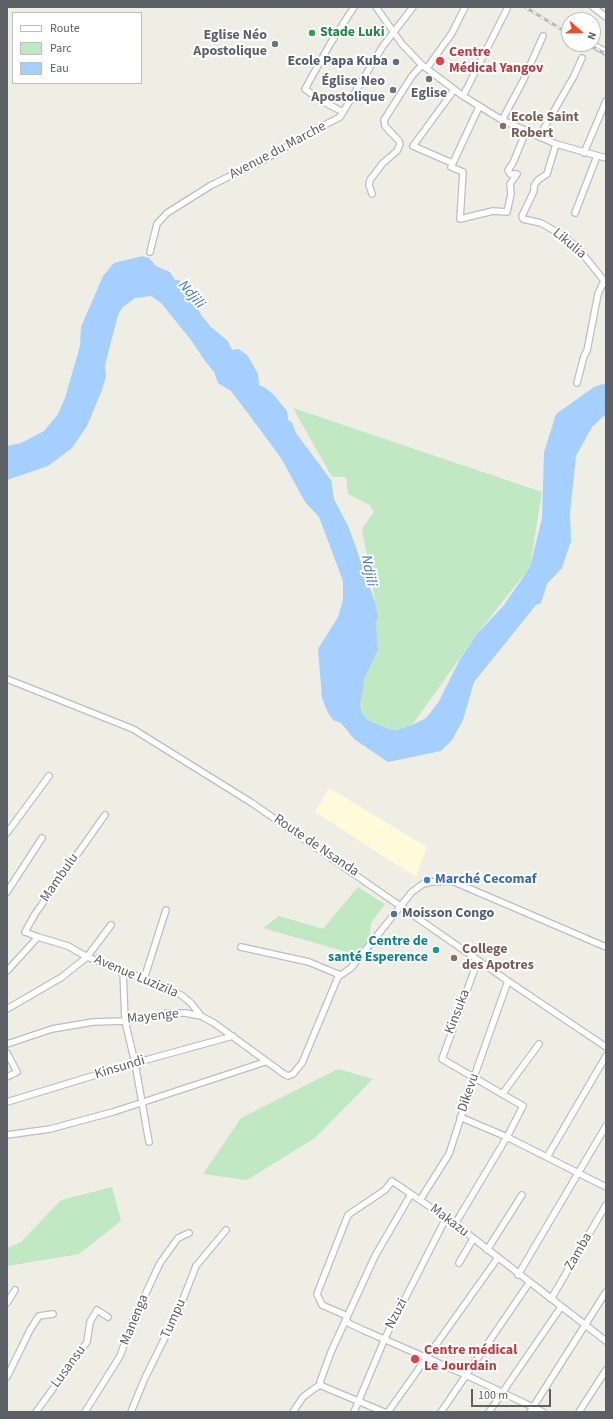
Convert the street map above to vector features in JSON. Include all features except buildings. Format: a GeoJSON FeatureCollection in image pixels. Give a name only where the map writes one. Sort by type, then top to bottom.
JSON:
{"type":"FeatureCollection","features":[{"type":"Feature","properties":{"kind":"street"},"geometry":{"type":"LineString","coordinates":[[343,112],[320,100],[306,89],[330,44],[354,7]]}},
{"type":"Feature","properties":{"kind":"street"},"geometry":{"type":"LineString","coordinates":[[376,7],[402,44],[424,67],[463,96],[502,120],[526,131],[556,144],[606,158]]}},
{"type":"Feature","properties":{"kind":"street","name":"Avenue du Marche"},"geometry":{"type":"LineString","coordinates":[[150,252],[157,224],[167,213],[210,186],[250,166],[258,164],[313,131],[340,117],[383,46],[413,7]]}},
{"type":"Feature","properties":{"kind":"street"},"geometry":{"type":"LineString","coordinates":[[372,194],[369,185],[370,180],[383,163],[397,151],[400,144],[385,126],[384,120],[412,76],[424,67],[452,33],[466,7]]}},
{"type":"Feature","properties":{"kind":"street"},"geometry":{"type":"LineString","coordinates":[[593,7],[606,17]]}},
{"type":"Feature","properties":{"kind":"street"},"geometry":{"type":"LineString","coordinates":[[463,96],[507,9]]}},
{"type":"Feature","properties":{"kind":"street"},"geometry":{"type":"LineString","coordinates":[[502,120],[523,81],[543,36]]}},
{"type":"Feature","properties":{"kind":"street"},"geometry":{"type":"LineString","coordinates":[[539,136],[574,76],[582,58]]}},
{"type":"Feature","properties":{"kind":"street"},"geometry":{"type":"LineString","coordinates":[[454,90],[413,146],[463,172],[460,219],[474,217],[493,211],[506,212],[511,194],[510,184],[517,174],[510,174],[508,170],[513,163],[526,131]]}},
{"type":"Feature","properties":{"kind":"street"},"geometry":{"type":"LineString","coordinates":[[584,153],[606,101]]}},
{"type":"Feature","properties":{"kind":"street"},"geometry":{"type":"LineString","coordinates":[[451,165],[479,106]]}},
{"type":"Feature","properties":{"kind":"street","name":"Likulia"},"geometry":{"type":"LineString","coordinates":[[556,144],[556,149],[549,164],[547,174],[538,180],[534,186],[534,191],[522,216],[524,219],[541,223],[578,248],[606,282]]}},
{"type":"Feature","properties":{"kind":"street"},"geometry":{"type":"LineString","coordinates":[[575,213],[597,156]]}},
{"type":"Feature","properties":{"kind":"street"},"geometry":{"type":"LineString","coordinates":[[577,383],[584,356],[587,351],[598,294],[603,283],[606,282]]}},
{"type":"Feature","properties":{"kind":"street","name":"Route de Nsanda"},"geometry":{"type":"LineString","coordinates":[[7,679],[133,729],[252,803],[402,905],[508,981],[606,1047]]}},
{"type":"Feature","properties":{"kind":"street"},"geometry":{"type":"LineString","coordinates":[[7,833],[49,776]]}},
{"type":"Feature","properties":{"kind":"street","name":"Mambulu"},"geometry":{"type":"LineString","coordinates":[[87,957],[68,946],[25,932],[35,914],[104,815]]}},
{"type":"Feature","properties":{"kind":"street"},"geometry":{"type":"LineString","coordinates":[[7,892],[42,838]]}},
{"type":"Feature","properties":{"kind":"street"},"geometry":{"type":"LineString","coordinates":[[241,948],[309,962],[340,975],[351,968],[412,892],[423,884],[442,881],[452,882],[606,947]]}},
{"type":"Feature","properties":{"kind":"street"},"geometry":{"type":"LineString","coordinates":[[144,979],[166,910]]}},
{"type":"Feature","properties":{"kind":"street"},"geometry":{"type":"LineString","coordinates":[[87,957],[111,925]]}},
{"type":"Feature","properties":{"kind":"street"},"geometry":{"type":"LineString","coordinates":[[7,971],[38,937]]}},
{"type":"Feature","properties":{"kind":"street","name":"Avenue Luzizila"},"geometry":{"type":"LineString","coordinates":[[7,1009],[62,977],[87,957],[123,970],[182,996],[191,1003],[201,1016]]}},
{"type":"Feature","properties":{"kind":"street","name":"Kinsuka"},"geometry":{"type":"LineString","coordinates":[[474,1077],[442,1059],[478,960]]}},
{"type":"Feature","properties":{"kind":"street"},"geometry":{"type":"LineString","coordinates":[[123,970],[125,1020],[136,1063],[149,1142]]}},
{"type":"Feature","properties":{"kind":"street","name":"Mayenge"},"geometry":{"type":"LineString","coordinates":[[7,1044],[52,1029],[93,1022],[185,1013],[201,1016],[233,1036],[265,1062],[288,1076],[293,1074],[302,1063],[340,975]]}},
{"type":"Feature","properties":{"kind":"street","name":"Dikevu"},"geometry":{"type":"LineString","coordinates":[[420,1200],[449,1154],[460,1117],[508,981]]}},
{"type":"Feature","properties":{"kind":"street","name":"Kinsundi"},"geometry":{"type":"LineString","coordinates":[[7,1102],[136,1063],[233,1036]]}},
{"type":"Feature","properties":{"kind":"street"},"geometry":{"type":"LineString","coordinates":[[503,1093],[538,1044]]}},
{"type":"Feature","properties":{"kind":"street"},"geometry":{"type":"LineString","coordinates":[[7,1053],[16,1072],[7,1077]]}},
{"type":"Feature","properties":{"kind":"street"},"geometry":{"type":"LineString","coordinates":[[547,1157],[606,1056]]}},
{"type":"Feature","properties":{"kind":"street"},"geometry":{"type":"LineString","coordinates":[[7,1135],[50,1129],[142,1104],[265,1062]]}},
{"type":"Feature","properties":{"kind":"street"},"geometry":{"type":"LineString","coordinates":[[454,1224],[507,1137],[523,1106],[474,1077]]}},
{"type":"Feature","properties":{"kind":"street"},"geometry":{"type":"LineString","coordinates":[[460,1117],[507,1137],[606,1187]]}},
{"type":"Feature","properties":{"kind":"street"},"geometry":{"type":"LineString","coordinates":[[518,1275],[606,1126]]}},
{"type":"Feature","properties":{"kind":"street","name":"Makazu"},"geometry":{"type":"LineString","coordinates":[[346,1319],[345,1315],[322,1305],[317,1294],[343,1232],[346,1219],[352,1211],[385,1190],[392,1181],[446,1218],[497,1259],[606,1341]]}},
{"type":"Feature","properties":{"kind":"street"},"geometry":{"type":"LineString","coordinates":[[293,1412],[303,1397],[321,1384],[325,1367],[375,1256],[411,1194]]}},
{"type":"Feature","properties":{"kind":"street"},"geometry":{"type":"LineString","coordinates":[[487,1250],[522,1196]]}},
{"type":"Feature","properties":{"kind":"street","name":"Zamba"},"geometry":{"type":"LineString","coordinates":[[551,1299],[606,1205]]}},
{"type":"Feature","properties":{"kind":"street","name":"Nzuzi"},"geometry":{"type":"LineString","coordinates":[[354,1412],[385,1338],[446,1218]]}},
{"type":"Feature","properties":{"kind":"street","name":"Tumpu"},"geometry":{"type":"LineString","coordinates":[[130,1412],[180,1307],[196,1266],[226,1230]]}},
{"type":"Feature","properties":{"kind":"street","name":"Manenga"},"geometry":{"type":"LineString","coordinates":[[85,1412],[120,1356],[132,1324],[160,1263],[178,1238],[189,1233]]}},
{"type":"Feature","properties":{"kind":"street"},"geometry":{"type":"LineString","coordinates":[[459,1263],[473,1239]]}},
{"type":"Feature","properties":{"kind":"street"},"geometry":{"type":"LineString","coordinates":[[388,1412],[497,1259]]}},
{"type":"Feature","properties":{"kind":"street"},"geometry":{"type":"LineString","coordinates":[[441,1412],[529,1283]]}},
{"type":"Feature","properties":{"kind":"street"},"geometry":{"type":"LineString","coordinates":[[7,1303],[15,1290]]}},
{"type":"Feature","properties":{"kind":"street"},"geometry":{"type":"LineString","coordinates":[[531,1410],[586,1326],[606,1292]]}},
{"type":"Feature","properties":{"kind":"street"},"geometry":{"type":"LineString","coordinates":[[489,1412],[561,1306]]}},
{"type":"Feature","properties":{"kind":"street","name":"Lusansu"},"geometry":{"type":"LineString","coordinates":[[36,1412],[87,1342],[90,1322],[97,1310],[108,1317]]}},
{"type":"Feature","properties":{"kind":"street"},"geometry":{"type":"LineString","coordinates":[[7,1377],[30,1330],[39,1316],[53,1314]]}},
{"type":"Feature","properties":{"kind":"street"},"geometry":{"type":"LineString","coordinates":[[346,1319],[348,1323],[385,1338],[502,1392],[531,1410],[543,1412]]}},
{"type":"Feature","properties":{"kind":"street"},"geometry":{"type":"LineString","coordinates":[[579,1412],[606,1370]]}},
{"type":"Feature","properties":{"kind":"street"},"geometry":{"type":"LineString","coordinates":[[321,1384],[384,1412]]}},
{"type":"Feature","properties":{"kind":"shaded area"},"geometry":{"type":"Polygon","coordinates":[[[329,788],[427,847],[416,877],[315,812],[329,788]]]}},
{"type":"Feature","properties":{"kind":"green space"},"geometry":{"type":"Polygon","coordinates":[[[293,408],[542,492],[530,567],[477,634],[412,725],[397,730],[389,729],[367,720],[362,713],[360,705],[363,681],[378,650],[376,623],[378,617],[362,529],[374,512],[370,505],[348,494],[346,477],[332,477],[293,408]]]}},
{"type":"Feature","properties":{"kind":"green space"},"geometry":{"type":"Polygon","coordinates":[[[358,887],[385,904],[371,923],[368,958],[263,928],[279,916],[323,929],[358,887]]]}},
{"type":"Feature","properties":{"kind":"green space"},"geometry":{"type":"Polygon","coordinates":[[[338,1069],[373,1079],[315,1138],[247,1180],[203,1174],[241,1118],[338,1069]]]}},
{"type":"Feature","properties":{"kind":"green space"},"geometry":{"type":"Polygon","coordinates":[[[112,1187],[121,1221],[79,1254],[7,1266],[7,1248],[21,1242],[61,1200],[112,1187]]]}},
{"type":"Feature","properties":{"kind":"water"},"geometry":{"type":"Polygon","coordinates":[[[142,256],[149,258],[156,266],[170,272],[175,280],[179,280],[184,285],[202,316],[211,327],[228,341],[232,350],[239,349],[248,356],[258,374],[259,385],[273,394],[287,411],[288,420],[292,422],[296,433],[331,480],[334,499],[349,528],[376,605],[378,617],[376,623],[378,650],[363,681],[364,684],[360,705],[362,713],[367,720],[389,729],[397,730],[426,718],[438,703],[460,659],[477,634],[504,605],[530,567],[542,518],[544,452],[556,414],[594,387],[606,383],[606,414],[592,427],[576,456],[570,513],[571,541],[562,568],[547,584],[541,603],[536,605],[474,682],[463,720],[452,740],[441,751],[388,762],[354,739],[341,723],[333,720],[328,713],[322,698],[318,649],[338,617],[343,600],[343,581],[319,517],[305,502],[281,458],[247,412],[231,391],[218,383],[214,372],[191,340],[161,303],[151,296],[135,298],[122,308],[118,315],[105,365],[106,376],[102,390],[87,426],[72,448],[48,466],[7,480],[7,446],[21,443],[44,431],[58,414],[65,398],[80,346],[81,327],[103,276],[114,263],[142,256]]]}},
{"type":"Feature","properties":{"kind":"railway"},"geometry":{"type":"LineString","coordinates":[[525,7],[561,29]]}},
{"type":"Feature","properties":{"kind":"railway"},"geometry":{"type":"LineString","coordinates":[[601,51],[606,54]]}},
{"type":"Feature","properties":{"kind":"place","name":"Stade Luki"},"geometry":{"type":"Point","coordinates":[312,33]}},
{"type":"Feature","properties":{"kind":"place","name":"Eglise Néo Apostolique"},"geometry":{"type":"Point","coordinates":[275,44]}},
{"type":"Feature","properties":{"kind":"place","name":"Centre Médical Yangov"},"geometry":{"type":"Point","coordinates":[440,61]}},
{"type":"Feature","properties":{"kind":"place","name":"Ecole Papa Kuba"},"geometry":{"type":"Point","coordinates":[396,62]}},
{"type":"Feature","properties":{"kind":"place","name":"Eglise"},"geometry":{"type":"Point","coordinates":[429,79]}},
{"type":"Feature","properties":{"kind":"place","name":"Église Neo Apostolique"},"geometry":{"type":"Point","coordinates":[393,90]}},
{"type":"Feature","properties":{"kind":"place","name":"Ecole Saint Robert"},"geometry":{"type":"Point","coordinates":[503,126]}},
{"type":"Feature","properties":{"kind":"place","name":"Marché Cecomaf"},"geometry":{"type":"Point","coordinates":[427,880]}},
{"type":"Feature","properties":{"kind":"place","name":"Moisson Congo"},"geometry":{"type":"Point","coordinates":[394,914]}},
{"type":"Feature","properties":{"kind":"place","name":"Centre de santé Esperence"},"geometry":{"type":"Point","coordinates":[436,950]}},
{"type":"Feature","properties":{"kind":"place","name":"College des Apotres"},"geometry":{"type":"Point","coordinates":[454,958]}},
{"type":"Feature","properties":{"kind":"place","name":"Centre médical Le Jourdain"},"geometry":{"type":"Point","coordinates":[415,1359]}},
{"type":"Feature","properties":{"kind":"water label","name":"Ndjili"},"geometry":{"type":"Point","coordinates":[191,295]}},
{"type":"Feature","properties":{"kind":"water label","name":"Ndjili"},"geometry":{"type":"Point","coordinates":[368,571]}}]}
